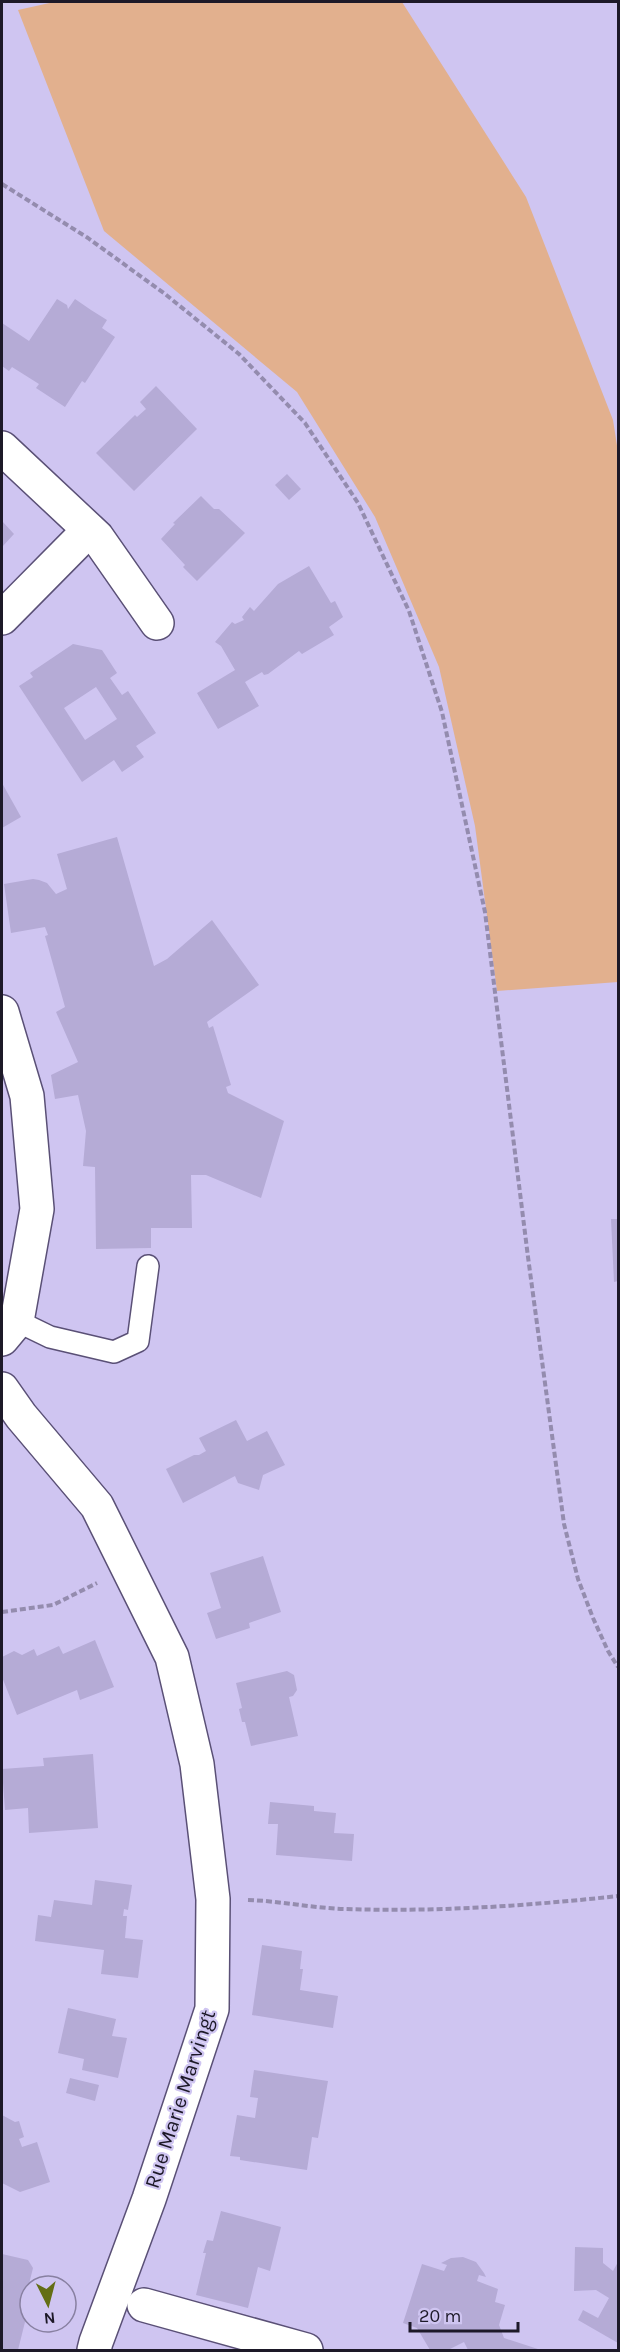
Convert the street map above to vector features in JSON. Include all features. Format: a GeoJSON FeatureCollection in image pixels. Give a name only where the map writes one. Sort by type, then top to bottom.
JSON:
{"type":"FeatureCollection","features":[{"type":"Feature","properties":{"kind":"street"},"geometry":{"type":"LineString","coordinates":[[2,448],[97,537],[157,623]]}},
{"type":"Feature","properties":{"kind":"street"},"geometry":{"type":"LineString","coordinates":[[2,618],[89,530]]}},
{"type":"Feature","properties":{"kind":"street"},"geometry":{"type":"LineString","coordinates":[[2,1012],[27,1096],[37,1209],[9,1330]]}},
{"type":"Feature","properties":{"kind":"street","name":"Rue Marie Marvingt"},"geometry":{"type":"LineString","coordinates":[[2,1389],[21,1416],[98,1506],[172,1657],[197,1764],[213,1899],[212,2009],[149,2199],[94,2350]]}},
{"type":"Feature","properties":{"kind":"street"},"geometry":{"type":"LineString","coordinates":[[144,2305],[306,2350]]}},
{"type":"Feature","properties":{"kind":"lane"},"geometry":{"type":"LineString","coordinates":[[9,1330],[114,1352],[138,1341],[148,1266]]}},
{"type":"Feature","properties":{"kind":"path"},"geometry":{"type":"LineString","coordinates":[[2,184],[88,238],[165,294],[239,354],[297,414],[358,503],[409,611],[442,712],[485,912],[564,1524],[578,1579],[608,1651],[618,1667]]}},
{"type":"Feature","properties":{"kind":"path"},"geometry":{"type":"LineString","coordinates":[[2,1612],[53,1605],[128,1568]]}},
{"type":"Feature","properties":{"kind":"path"},"geometry":{"type":"LineString","coordinates":[[213,1899],[263,1901],[342,1909],[432,1909],[538,1905],[618,1896]]}},
{"type":"Feature","properties":{"kind":"shaded area"},"geometry":{"type":"Polygon","coordinates":[[[54,2],[402,2],[526,197],[613,420],[618,452],[618,982],[497,991],[475,826],[439,667],[375,517],[297,392],[104,231],[18,10],[54,2]]]}},
{"type":"Feature","properties":{"kind":"building"},"geometry":{"type":"Polygon","coordinates":[[[57,299],[67,305],[68,309],[75,299],[107,320],[102,328],[115,337],[85,383],[82,381],[65,407],[36,388],[39,384],[12,367],[9,371],[2,366],[2,323],[29,341],[57,299]]]}},
{"type":"Feature","properties":{"kind":"building"},"geometry":{"type":"Polygon","coordinates":[[[156,386],[197,429],[134,491],[96,453],[135,415],[137,417],[146,409],[140,402],[156,386]]]}},
{"type":"Feature","properties":{"kind":"building"},"geometry":{"type":"Polygon","coordinates":[[[287,474],[301,489],[289,500],[275,485],[287,474]]]}},
{"type":"Feature","properties":{"kind":"building"},"geometry":{"type":"Polygon","coordinates":[[[201,496],[245,533],[197,581],[161,539],[175,524],[173,523],[201,496]]]}},
{"type":"Feature","properties":{"kind":"building"},"geometry":{"type":"Polygon","coordinates":[[[2,521],[14,534],[2,547],[2,521]]]}},
{"type":"Feature","properties":{"kind":"building"},"geometry":{"type":"Polygon","coordinates":[[[309,566],[331,603],[335,601],[343,617],[329,627],[334,635],[302,654],[299,651],[268,674],[264,675],[262,672],[245,682],[259,706],[218,729],[197,693],[235,670],[221,646],[215,642],[232,622],[235,624],[244,620],[242,617],[250,607],[254,611],[278,584],[309,566]]]}},
{"type":"Feature","properties":{"kind":"building"},"geometry":{"type":"Polygon","coordinates":[[[73,644],[102,650],[117,673],[110,678],[122,695],[128,691],[156,733],[136,746],[144,757],[122,772],[114,760],[82,782],[19,686],[33,677],[30,673],[73,644]],[[96,687],[64,708],[85,740],[117,719],[96,687]]]}},
{"type":"Feature","properties":{"kind":"building"},"geometry":{"type":"Polygon","coordinates":[[[2,783],[21,817],[2,828],[2,783]]]}},
{"type":"Feature","properties":{"kind":"building"},"geometry":{"type":"Polygon","coordinates":[[[117,837],[154,966],[167,959],[212,920],[259,985],[207,1022],[209,1028],[213,1026],[231,1085],[226,1087],[228,1093],[284,1121],[261,1198],[206,1175],[191,1175],[192,1228],[151,1228],[151,1248],[96,1249],[95,1167],[83,1166],[86,1131],[78,1095],[55,1099],[51,1075],[78,1062],[56,1012],[65,1007],[45,936],[48,935],[45,927],[11,933],[4,884],[39,880],[47,883],[56,894],[67,889],[57,854],[117,837]]]}},
{"type":"Feature","properties":{"kind":"building"},"geometry":{"type":"Polygon","coordinates":[[[611,1219],[618,1219],[618,1281],[614,1282],[611,1219]]]}},
{"type":"Feature","properties":{"kind":"building"},"geometry":{"type":"Polygon","coordinates":[[[236,1420],[247,1441],[267,1431],[285,1465],[263,1475],[259,1490],[238,1483],[235,1476],[183,1503],[166,1469],[206,1451],[199,1438],[236,1420]]]}},
{"type":"Feature","properties":{"kind":"building"},"geometry":{"type":"Polygon","coordinates":[[[263,1556],[281,1612],[249,1623],[250,1628],[216,1639],[207,1613],[221,1608],[210,1573],[263,1556]]]}},
{"type":"Feature","properties":{"kind":"building"},"geometry":{"type":"Polygon","coordinates":[[[95,1640],[114,1687],[80,1700],[77,1690],[17,1715],[2,1677],[2,1657],[14,1651],[22,1655],[34,1649],[37,1656],[59,1646],[63,1654],[95,1640]]]}},
{"type":"Feature","properties":{"kind":"building"},"geometry":{"type":"Polygon","coordinates":[[[287,1671],[294,1675],[297,1690],[293,1696],[289,1697],[298,1736],[251,1746],[245,1722],[242,1722],[239,1709],[242,1708],[236,1683],[287,1671]]]}},
{"type":"Feature","properties":{"kind":"building"},"geometry":{"type":"Polygon","coordinates":[[[93,1754],[98,1828],[29,1833],[28,1808],[5,1810],[2,1769],[44,1766],[43,1758],[93,1754]]]}},
{"type":"Feature","properties":{"kind":"building"},"geometry":{"type":"Polygon","coordinates":[[[270,1802],[314,1806],[314,1811],[336,1813],[334,1833],[354,1834],[352,1861],[276,1855],[278,1824],[268,1824],[270,1802]]]}},
{"type":"Feature","properties":{"kind":"building"},"geometry":{"type":"Polygon","coordinates":[[[95,1880],[132,1885],[128,1910],[124,1909],[123,1916],[127,1916],[125,1938],[143,1940],[138,1978],[101,1974],[104,1950],[35,1941],[38,1915],[51,1917],[54,1900],[92,1905],[95,1880]]]}},
{"type":"Feature","properties":{"kind":"building"},"geometry":{"type":"Polygon","coordinates":[[[262,1945],[302,1951],[300,1969],[303,1969],[300,1990],[338,1996],[333,2028],[252,2015],[262,1945]]]}},
{"type":"Feature","properties":{"kind":"building"},"geometry":{"type":"Polygon","coordinates":[[[68,2008],[116,2019],[112,2036],[127,2038],[118,2078],[82,2070],[84,2059],[58,2053],[68,2008]]]}},
{"type":"Feature","properties":{"kind":"building"},"geometry":{"type":"Polygon","coordinates":[[[254,2070],[328,2081],[318,2138],[312,2137],[307,2170],[240,2160],[240,2157],[230,2156],[237,2115],[255,2118],[258,2098],[250,2097],[254,2070]]]}},
{"type":"Feature","properties":{"kind":"building"},"geometry":{"type":"Polygon","coordinates":[[[70,2078],[99,2085],[95,2101],[66,2093],[70,2078]]]}},
{"type":"Feature","properties":{"kind":"building"},"geometry":{"type":"Polygon","coordinates":[[[2,2115],[15,2122],[19,2121],[24,2137],[19,2139],[22,2147],[37,2142],[50,2182],[20,2192],[2,2183],[2,2115]]]}},
{"type":"Feature","properties":{"kind":"building"},"geometry":{"type":"Polygon","coordinates":[[[221,2211],[281,2227],[270,2271],[258,2267],[248,2308],[196,2295],[206,2253],[203,2253],[207,2240],[213,2241],[221,2211]]]}},
{"type":"Feature","properties":{"kind":"building"},"geometry":{"type":"Polygon","coordinates":[[[575,2247],[603,2248],[603,2263],[613,2271],[618,2262],[618,2343],[578,2320],[583,2310],[598,2318],[609,2298],[596,2290],[574,2291],[575,2247]]]}},
{"type":"Feature","properties":{"kind":"building"},"geometry":{"type":"Polygon","coordinates":[[[2,2254],[28,2260],[33,2268],[32,2274],[18,2274],[18,2334],[22,2334],[18,2350],[2,2350],[2,2254]]]}},
{"type":"Feature","properties":{"kind":"building"},"geometry":{"type":"Polygon","coordinates":[[[463,2257],[476,2262],[484,2273],[486,2277],[479,2275],[477,2281],[498,2289],[495,2302],[505,2305],[499,2325],[504,2338],[541,2350],[468,2350],[464,2342],[448,2350],[430,2350],[417,2328],[403,2323],[422,2264],[444,2271],[447,2265],[441,2263],[451,2258],[463,2257]]]}}]}
